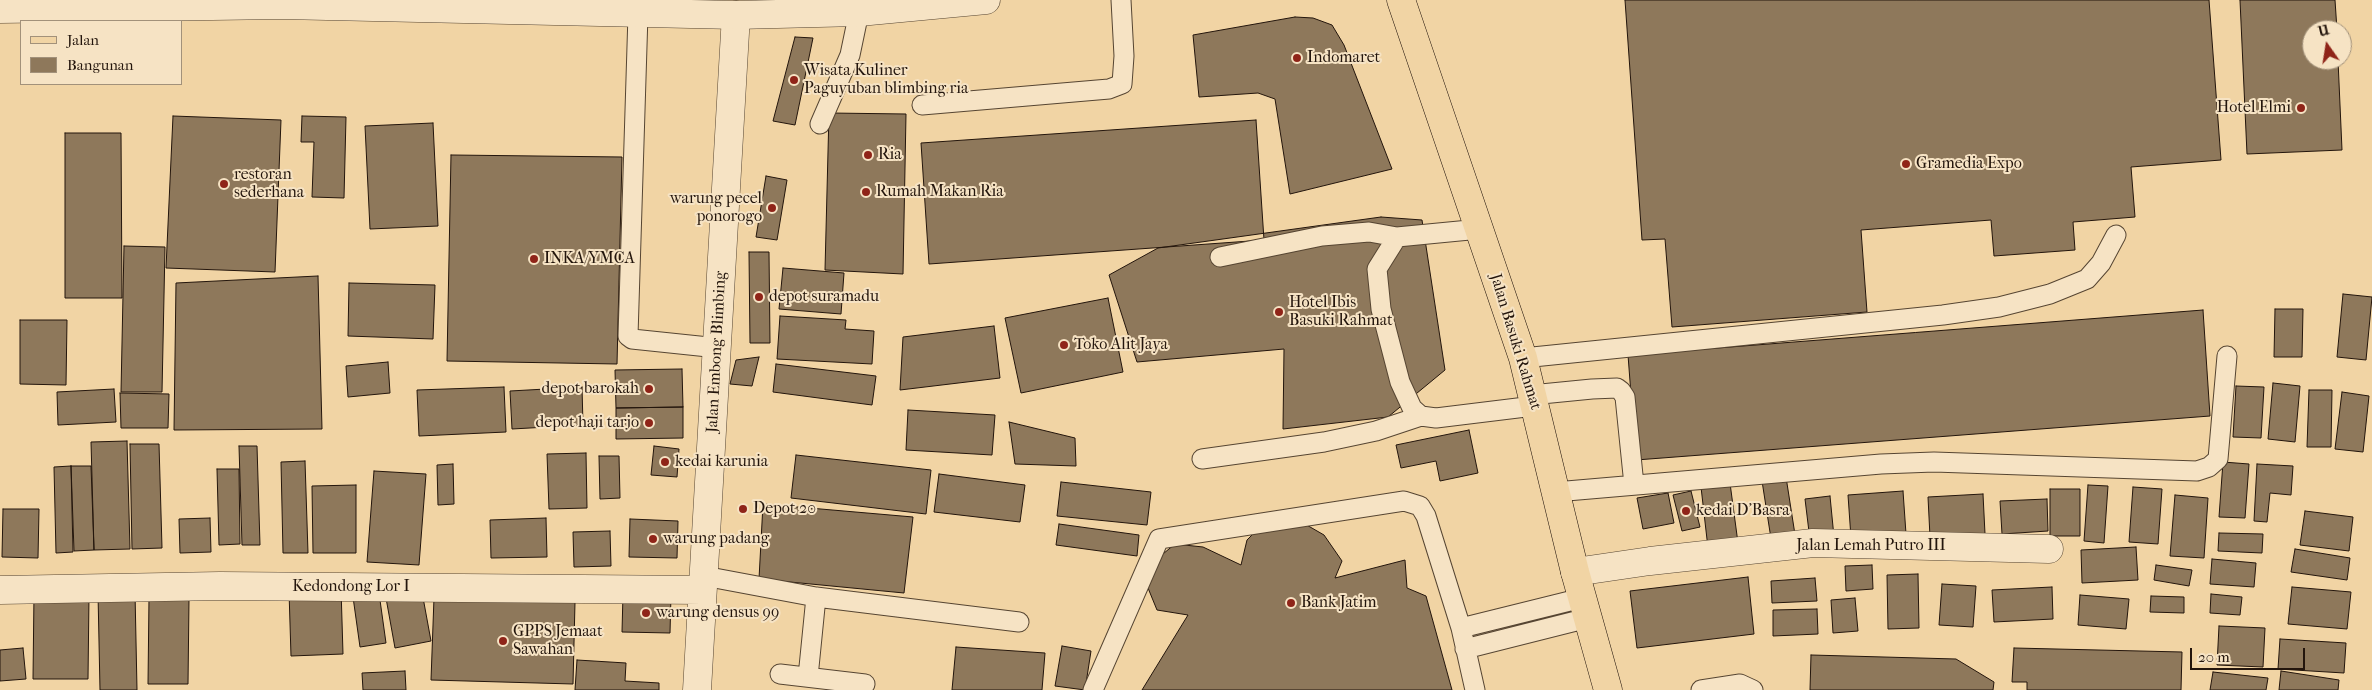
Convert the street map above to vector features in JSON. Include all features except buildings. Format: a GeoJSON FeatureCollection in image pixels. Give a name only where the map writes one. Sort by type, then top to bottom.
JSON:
{"type":"FeatureCollection","features":[{"type":"Feature","properties":{"kind":"main road","name":"Jalan Basuki Rahmat"},"geometry":{"type":"LineString","coordinates":[[1401,0],[1523,358],[1575,572],[1608,690]]}},
{"type":"Feature","properties":{"kind":"street"},"geometry":{"type":"LineString","coordinates":[[4,11],[282,3],[638,14],[736,14],[858,12],[986,0]]}},
{"type":"Feature","properties":{"kind":"street","name":"Jalan Embong Blimbing"},"geometry":{"type":"LineString","coordinates":[[697,690],[736,14]]}},
{"type":"Feature","properties":{"kind":"street","name":"Jalan Lemah Putro III"},"geometry":{"type":"LineString","coordinates":[[1575,572],[1813,543],[2049,549]]}},
{"type":"Feature","properties":{"kind":"street","name":"Kedondong Lor I"},"geometry":{"type":"LineString","coordinates":[[0,590],[240,586],[703,583]]}},
{"type":"Feature","properties":{"kind":"lane"},"geometry":{"type":"LineString","coordinates":[[922,105],[1109,89],[1122,84],[1124,56],[1122,0]]}},
{"type":"Feature","properties":{"kind":"lane"},"geometry":{"type":"LineString","coordinates":[[820,124],[850,55],[858,12]]}},
{"type":"Feature","properties":{"kind":"lane"},"geometry":{"type":"LineString","coordinates":[[638,14],[628,336],[632,339],[718,348]]}},
{"type":"Feature","properties":{"kind":"lane"},"geometry":{"type":"LineString","coordinates":[[1220,257],[1322,236],[1369,232],[1396,237],[1480,228]]}},
{"type":"Feature","properties":{"kind":"lane"},"geometry":{"type":"LineString","coordinates":[[1523,358],[1999,307],[2050,294],[2087,279],[2101,263],[2116,236]]}},
{"type":"Feature","properties":{"kind":"lane"},"geometry":{"type":"LineString","coordinates":[[1396,237],[1377,269],[1381,309],[1400,382],[1412,408],[1421,416]]}},
{"type":"Feature","properties":{"kind":"lane"},"geometry":{"type":"LineString","coordinates":[[1556,492],[1882,464],[1934,462],[2196,471],[2209,467],[2218,459],[2227,356]]}},
{"type":"Feature","properties":{"kind":"lane"},"geometry":{"type":"LineString","coordinates":[[1202,459],[1324,442],[1376,431],[1421,416],[1436,418],[1592,389],[1617,388],[1625,397],[1634,485]]}},
{"type":"Feature","properties":{"kind":"lane"},"geometry":{"type":"LineString","coordinates":[[1093,690],[1158,539],[1404,501],[1420,506],[1426,516],[1461,628],[1476,690]]}},
{"type":"Feature","properties":{"kind":"lane"},"geometry":{"type":"LineString","coordinates":[[703,583],[1019,622]]}},
{"type":"Feature","properties":{"kind":"lane"},"geometry":{"type":"LineString","coordinates":[[808,677],[816,597]]}},
{"type":"Feature","properties":{"kind":"lane"},"geometry":{"type":"LineString","coordinates":[[1461,628],[1585,608]]}},
{"type":"Feature","properties":{"kind":"lane"},"geometry":{"type":"LineString","coordinates":[[1466,649],[1585,608]]}},
{"type":"Feature","properties":{"kind":"lane"},"geometry":{"type":"LineString","coordinates":[[780,674],[865,684]]}},
{"type":"Feature","properties":{"kind":"lane"},"geometry":{"type":"LineString","coordinates":[[1701,690],[1740,684],[1753,690]]}},
{"type":"Feature","properties":{"kind":"place","name":"Indomaret"},"geometry":{"type":"Point","coordinates":[1297,58]}},
{"type":"Feature","properties":{"kind":"place","name":"Wisata Kuliner Paguyuban blimbing ria"},"geometry":{"type":"Point","coordinates":[794,80]}},
{"type":"Feature","properties":{"kind":"place","name":"Hotel Elmi"},"geometry":{"type":"Point","coordinates":[2301,108]}},
{"type":"Feature","properties":{"kind":"place","name":"Ria"},"geometry":{"type":"Point","coordinates":[868,155]}},
{"type":"Feature","properties":{"kind":"place","name":"Gramedia Expo"},"geometry":{"type":"Point","coordinates":[1906,164]}},
{"type":"Feature","properties":{"kind":"place","name":"restoran sederhana"},"geometry":{"type":"Point","coordinates":[224,184]}},
{"type":"Feature","properties":{"kind":"place","name":"Rumah Makan Ria"},"geometry":{"type":"Point","coordinates":[866,192]}},
{"type":"Feature","properties":{"kind":"place","name":"warung pecel ponorogo"},"geometry":{"type":"Point","coordinates":[772,208]}},
{"type":"Feature","properties":{"kind":"place","name":"INKA/YMCA"},"geometry":{"type":"Point","coordinates":[534,259]}},
{"type":"Feature","properties":{"kind":"place","name":"depot suramadu"},"geometry":{"type":"Point","coordinates":[759,297]}},
{"type":"Feature","properties":{"kind":"place","name":"Hotel Ibis Basuki Rahmat"},"geometry":{"type":"Point","coordinates":[1279,312]}},
{"type":"Feature","properties":{"kind":"place","name":"Toko Alit Jaya"},"geometry":{"type":"Point","coordinates":[1064,345]}},
{"type":"Feature","properties":{"kind":"place","name":"depot barokah"},"geometry":{"type":"Point","coordinates":[649,389]}},
{"type":"Feature","properties":{"kind":"place","name":"depot haji tarjo"},"geometry":{"type":"Point","coordinates":[649,423]}},
{"type":"Feature","properties":{"kind":"place","name":"kedai karunia"},"geometry":{"type":"Point","coordinates":[665,462]}},
{"type":"Feature","properties":{"kind":"place","name":"Depot 20"},"geometry":{"type":"Point","coordinates":[743,509]}},
{"type":"Feature","properties":{"kind":"place","name":"kedai D'Basra"},"geometry":{"type":"Point","coordinates":[1686,511]}},
{"type":"Feature","properties":{"kind":"place","name":"warung padang"},"geometry":{"type":"Point","coordinates":[653,539]}},
{"type":"Feature","properties":{"kind":"place","name":"Bank Jatim"},"geometry":{"type":"Point","coordinates":[1291,603]}},
{"type":"Feature","properties":{"kind":"place","name":"warung densus 99"},"geometry":{"type":"Point","coordinates":[646,613]}},
{"type":"Feature","properties":{"kind":"place","name":"GPPS Jemaat Sawahan"},"geometry":{"type":"Point","coordinates":[503,641]}}]}
